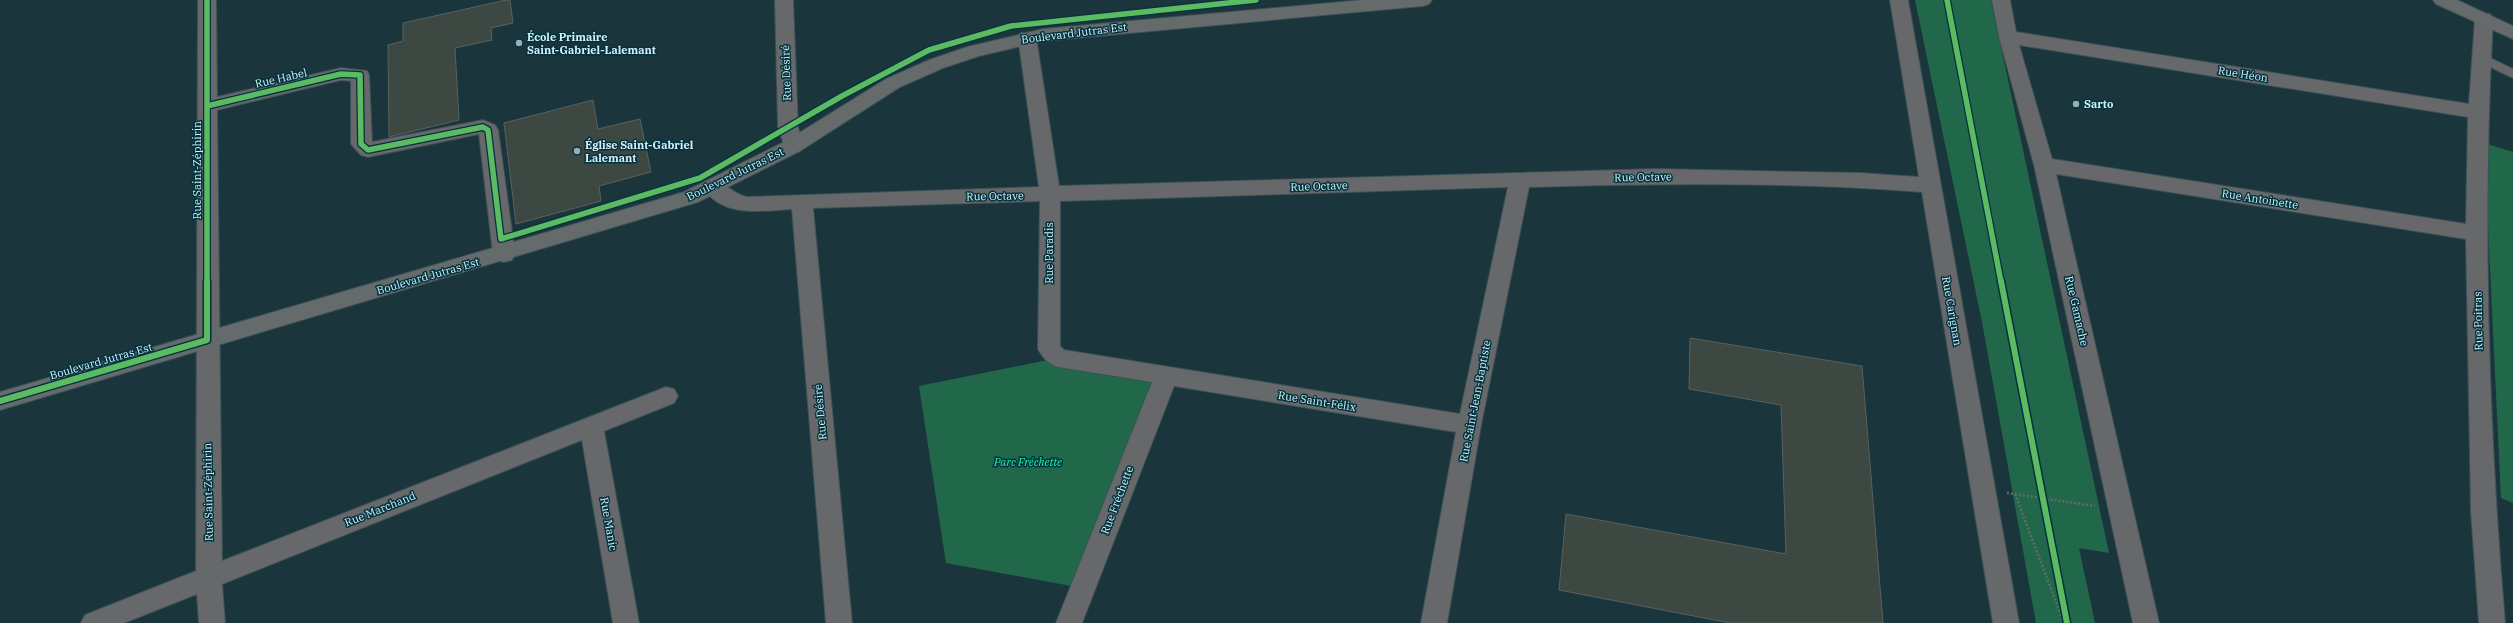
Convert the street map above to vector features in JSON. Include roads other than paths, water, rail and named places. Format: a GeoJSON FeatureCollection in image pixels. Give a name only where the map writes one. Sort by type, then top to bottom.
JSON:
{"type":"FeatureCollection","features":[{"type":"Feature","properties":{"kind":"main road","name":"Boulevard Jutras Est"},"geometry":{"type":"LineString","coordinates":[[0,401],[504,254],[691,196],[714,187],[793,146],[907,77],[936,64],[1027,37],[1423,0]]}},
{"type":"Feature","properties":{"kind":"main road"},"geometry":{"type":"LineString","coordinates":[[2442,0],[2513,32]]}},
{"type":"Feature","properties":{"kind":"street","name":"Rue Saint-Zéphirin"},"geometry":{"type":"LineString","coordinates":[[206,0],[209,577],[212,623]]}},
{"type":"Feature","properties":{"kind":"street","name":"Rue Désiré"},"geometry":{"type":"LineString","coordinates":[[784,0],[788,127],[793,146]]}},
{"type":"Feature","properties":{"kind":"street","name":"Rue Carignan"},"geometry":{"type":"LineString","coordinates":[[1899,0],[2006,623]]}},
{"type":"Feature","properties":{"kind":"street","name":"Rue Gamache"},"geometry":{"type":"LineString","coordinates":[[2001,0],[2008,37],[2044,165],[2122,509],[2146,623]]}},
{"type":"Feature","properties":{"kind":"street","name":"Rue Poitras"},"geometry":{"type":"LineString","coordinates":[[2484,18],[2484,41],[2480,57],[2476,233],[2483,511],[2492,623]]}},
{"type":"Feature","properties":{"kind":"street","name":"Rue Paradis"},"geometry":{"type":"LineString","coordinates":[[1027,37],[1050,195],[1049,348],[1058,358],[1166,376]]}},
{"type":"Feature","properties":{"kind":"street","name":"Rue Héon"},"geometry":{"type":"LineString","coordinates":[[2008,37],[2478,112]]}},
{"type":"Feature","properties":{"kind":"street","name":"Rue Habel"},"geometry":{"type":"LineString","coordinates":[[207,106],[341,74],[360,74],[362,144],[368,150],[475,127],[483,127],[488,130],[504,254]]}},
{"type":"Feature","properties":{"kind":"street","name":"Rue Antoinette"},"geometry":{"type":"LineString","coordinates":[[2044,165],[2476,233]]}},
{"type":"Feature","properties":{"kind":"street","name":"Rue Octave"},"geometry":{"type":"LineString","coordinates":[[714,187],[731,201],[746,204],[802,200],[1050,195],[1520,179],[1657,176],[1860,180],[1930,185]]}},
{"type":"Feature","properties":{"kind":"street","name":"Rue Saint-Jean-Baptiste"},"geometry":{"type":"LineString","coordinates":[[1434,623],[1469,425],[1520,179]]}},
{"type":"Feature","properties":{"kind":"street","name":"Rue Désiré"},"geometry":{"type":"LineString","coordinates":[[802,200],[839,623]]}},
{"type":"Feature","properties":{"kind":"street","name":"Rue Saint-Félix"},"geometry":{"type":"LineString","coordinates":[[1166,376],[1469,425]]}},
{"type":"Feature","properties":{"kind":"street","name":"Rue Fréchette"},"geometry":{"type":"LineString","coordinates":[[1069,623],[1166,376]]}},
{"type":"Feature","properties":{"kind":"street","name":"Rue Marchand"},"geometry":{"type":"LineString","coordinates":[[94,623],[666,396]]}},
{"type":"Feature","properties":{"kind":"street","name":"Rue Manic"},"geometry":{"type":"LineString","coordinates":[[591,426],[626,623]]}},
{"type":"Feature","properties":{"kind":"lane"},"geometry":{"type":"LineString","coordinates":[[2480,57],[2513,74]]}},
{"type":"Feature","properties":{"kind":"place","name":"École Primaire Saint-Gabriel-Lalemant"},"geometry":{"type":"Point","coordinates":[519,43]}},
{"type":"Feature","properties":{"kind":"place","name":"Sarto"},"geometry":{"type":"Point","coordinates":[2076,104]}},
{"type":"Feature","properties":{"kind":"place","name":"Église Saint-Gabriel Lalemant"},"geometry":{"type":"Point","coordinates":[577,151]}},
{"type":"Feature","properties":{"kind":"park label","name":"Parc Fréchette"},"geometry":{"type":"Point","coordinates":[1028,462]}}]}
